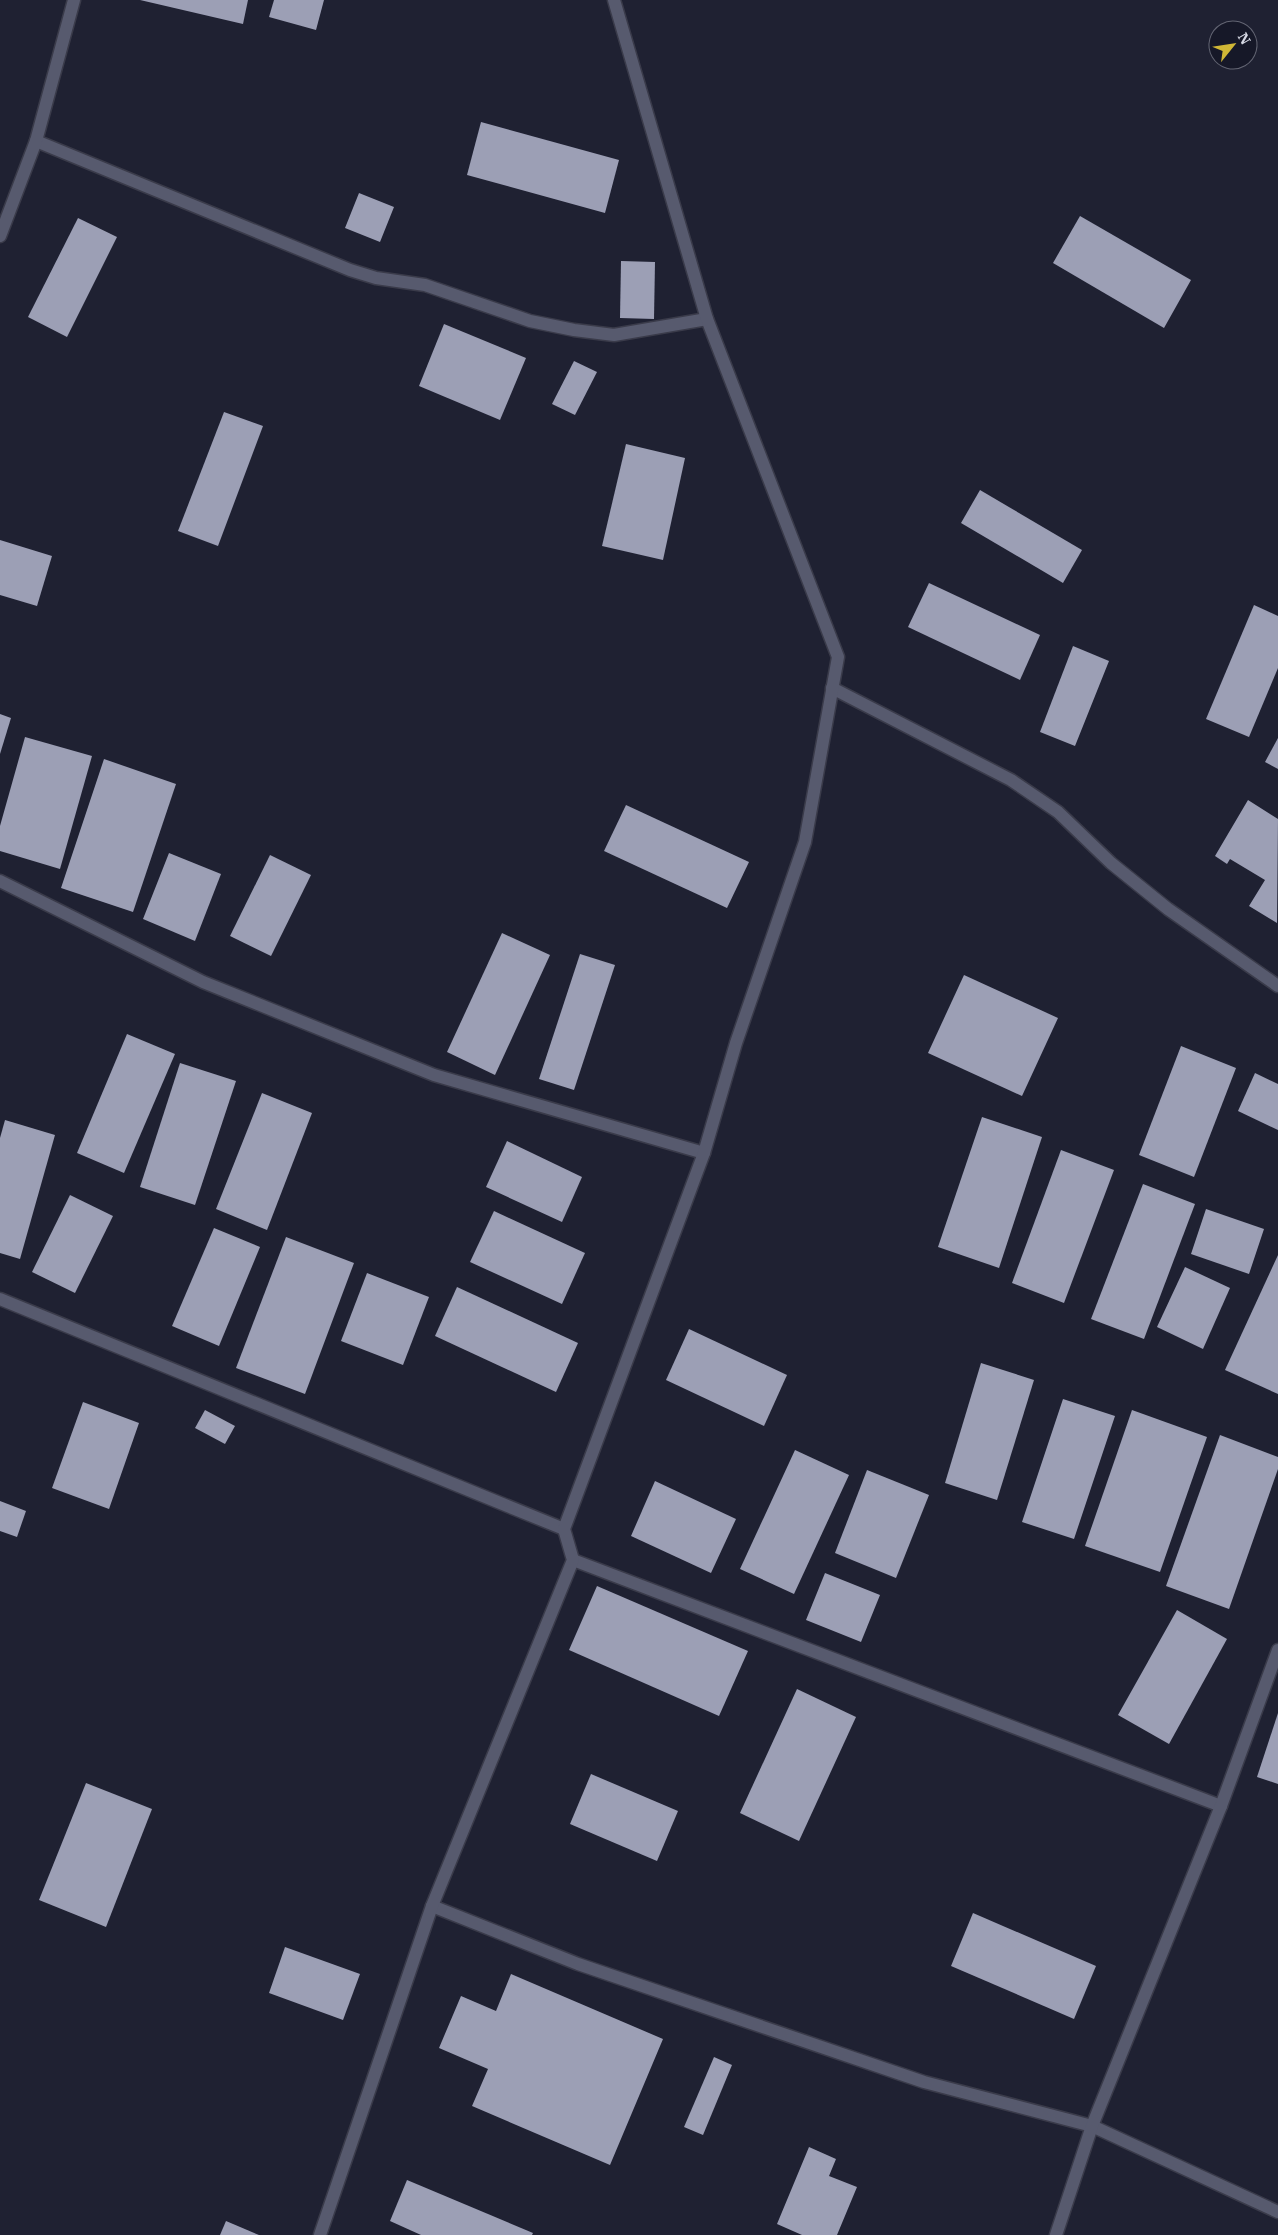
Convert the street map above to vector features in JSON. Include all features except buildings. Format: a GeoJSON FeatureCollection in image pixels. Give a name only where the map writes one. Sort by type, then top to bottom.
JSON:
{"type":"FeatureCollection","features":[{"type":"Feature","properties":{"kind":"street"},"geometry":{"type":"LineString","coordinates":[[0,236],[36,141],[74,0]]}},
{"type":"Feature","properties":{"kind":"street"},"geometry":{"type":"LineString","coordinates":[[320,2235],[432,1906],[573,1560],[564,1529],[704,1153],[736,1043],[805,842],[838,657],[707,319],[614,0]]}},
{"type":"Feature","properties":{"kind":"street"},"geometry":{"type":"LineString","coordinates":[[36,141],[350,270],[376,278],[424,285],[530,321],[614,335],[707,319]]}},
{"type":"Feature","properties":{"kind":"street"},"geometry":{"type":"LineString","coordinates":[[832,688],[1011,780],[1058,812],[1111,863],[1168,909],[1278,986]]}},
{"type":"Feature","properties":{"kind":"street"},"geometry":{"type":"LineString","coordinates":[[0,881],[203,982],[434,1075],[704,1153]]}},
{"type":"Feature","properties":{"kind":"street"},"geometry":{"type":"LineString","coordinates":[[0,1299],[564,1529]]}},
{"type":"Feature","properties":{"kind":"street"},"geometry":{"type":"LineString","coordinates":[[573,1560],[1221,1806]]}},
{"type":"Feature","properties":{"kind":"street"},"geometry":{"type":"LineString","coordinates":[[1056,2235],[1092,2126],[1221,1806],[1278,1650]]}},
{"type":"Feature","properties":{"kind":"street"},"geometry":{"type":"LineString","coordinates":[[432,1906],[578,1964],[924,2082],[1092,2126],[1278,2212]]}}]}
